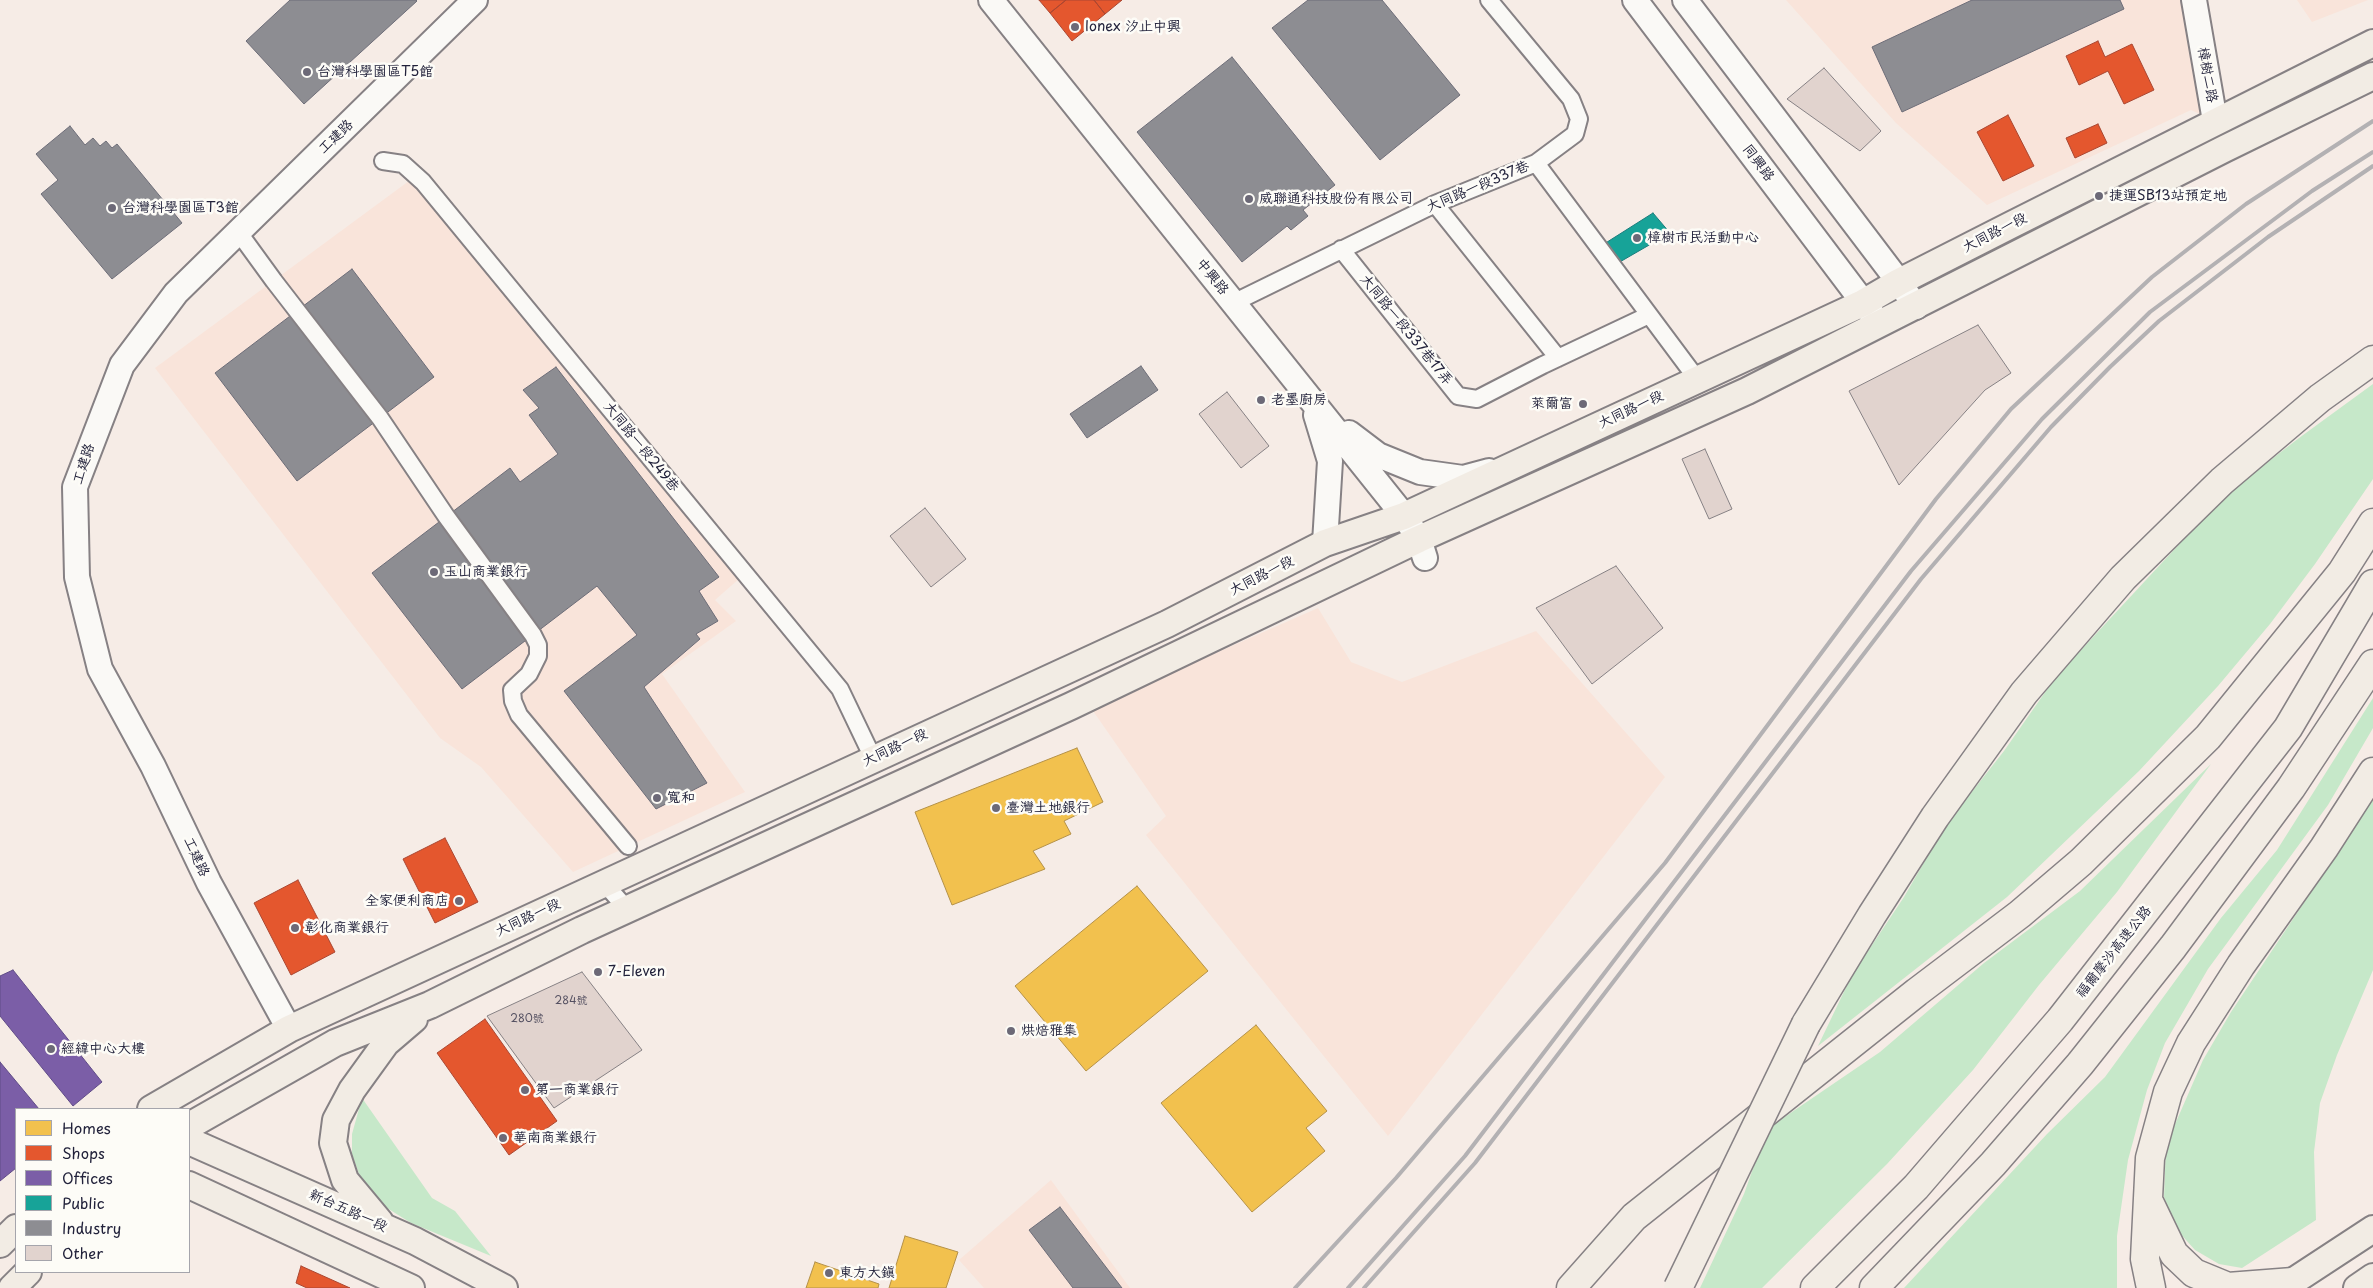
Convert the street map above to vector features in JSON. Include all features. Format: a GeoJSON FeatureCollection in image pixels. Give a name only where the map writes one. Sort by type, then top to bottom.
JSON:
{"type":"FeatureCollection","features":[{"type":"Feature","properties":{"kind":"highway"},"geometry":{"type":"LineString","coordinates":[[1678,1288],[1806,1024],[1872,915],[1935,817],[2024,693],[2116,585],[2222,481],[2320,398],[2373,360]]}},
{"type":"Feature","properties":{"kind":"highway"},"geometry":{"type":"LineString","coordinates":[[1571,1288],[1634,1217],[1917,992],[2020,914],[2081,862],[2208,737],[2342,572],[2373,523]]}},
{"type":"Feature","properties":{"kind":"highway","name":"福爾摩沙高速公路"},"geometry":{"type":"LineString","coordinates":[[1815,1288],[1916,1187],[2072,1005],[2288,728],[2373,584]]}},
{"type":"Feature","properties":{"kind":"highway"},"geometry":{"type":"LineString","coordinates":[[1874,1288],[1993,1164],[2098,1040],[2173,947],[2291,788],[2373,664]]}},
{"type":"Feature","properties":{"kind":"highway"},"geometry":{"type":"LineString","coordinates":[[2151,1288],[2146,1259],[2150,1158],[2168,1092],[2191,1043],[2241,965],[2324,848],[2373,772]]}},
{"type":"Feature","properties":{"kind":"highway"},"geometry":{"type":"LineString","coordinates":[[2148,1201],[2174,1254],[2194,1273],[2228,1287],[2288,1285]]}},
{"type":"Feature","properties":{"kind":"main road","name":"大同路一段"},"geometry":{"type":"LineString","coordinates":[[152,1108],[289,1029],[872,758],[1167,624],[1325,543],[1404,516],[1864,303],[1899,282],[2215,121],[2373,44]]}},
{"type":"Feature","properties":{"kind":"main road"},"geometry":{"type":"LineString","coordinates":[[190,1125],[335,1043],[430,1005],[627,909],[1181,653],[1422,548],[1880,325],[2224,149],[2373,76]]}},
{"type":"Feature","properties":{"kind":"main road"},"geometry":{"type":"LineString","coordinates":[[1167,624],[1181,653]]}},
{"type":"Feature","properties":{"kind":"main road"},"geometry":{"type":"LineString","coordinates":[[383,1227],[345,1180],[333,1143],[336,1120],[352,1090],[386,1043],[430,1005]]}},
{"type":"Feature","properties":{"kind":"main road","name":"新台五路一段"},"geometry":{"type":"LineString","coordinates":[[190,1141],[383,1227],[504,1288]]}},
{"type":"Feature","properties":{"kind":"main road"},"geometry":{"type":"LineString","coordinates":[[190,1185],[411,1288]]}},
{"type":"Feature","properties":{"kind":"main road"},"geometry":{"type":"LineString","coordinates":[[0,1244],[15,1229]]}},
{"type":"Feature","properties":{"kind":"main road"},"geometry":{"type":"LineString","coordinates":[[2288,1285],[2373,1229]]}},
{"type":"Feature","properties":{"kind":"main road"},"geometry":{"type":"LineString","coordinates":[[12,1288],[27,1273]]}},
{"type":"Feature","properties":{"kind":"main road"},"geometry":{"type":"LineString","coordinates":[[2357,1288],[2373,1278]]}},
{"type":"Feature","properties":{"kind":"street","name":"工建路"},"geometry":{"type":"LineString","coordinates":[[289,1029],[209,883],[153,766],[100,669],[77,577],[75,487],[122,365],[176,293],[475,0]]}},
{"type":"Feature","properties":{"kind":"street","name":"中興路"},"geometry":{"type":"LineString","coordinates":[[991,0],[1404,516],[1422,548]]}},
{"type":"Feature","properties":{"kind":"street"},"geometry":{"type":"LineString","coordinates":[[1489,0],[1571,99],[1579,120],[1575,134],[1536,164]]}},
{"type":"Feature","properties":{"kind":"street","name":"同興路"},"geometry":{"type":"LineString","coordinates":[[1636,0],[1880,325]]}},
{"type":"Feature","properties":{"kind":"street"},"geometry":{"type":"LineString","coordinates":[[1685,0],[1916,307]]}},
{"type":"Feature","properties":{"kind":"street","name":"樟樹二路"},"geometry":{"type":"LineString","coordinates":[[2194,0],[2215,121],[2224,149]]}},
{"type":"Feature","properties":{"kind":"street","name":"大同路一段249巷"},"geometry":{"type":"LineString","coordinates":[[383,161],[403,164],[423,182],[840,689],[872,758]]}},
{"type":"Feature","properties":{"kind":"street","name":"大同路一段337巷"},"geometry":{"type":"LineString","coordinates":[[1234,303],[1435,204],[1536,164],[1697,379]]}},
{"type":"Feature","properties":{"kind":"street"},"geometry":{"type":"LineString","coordinates":[[1435,204],[1558,358]]}},
{"type":"Feature","properties":{"kind":"street"},"geometry":{"type":"LineString","coordinates":[[242,237],[380,418],[446,516],[533,635],[538,645],[538,656],[529,674],[512,690],[512,701],[519,716],[628,846]]}},
{"type":"Feature","properties":{"kind":"street","name":"大同路一段337巷17弄"},"geometry":{"type":"LineString","coordinates":[[1341,250],[1458,396],[1477,399],[1649,315]]}},
{"type":"Feature","properties":{"kind":"street"},"geometry":{"type":"LineString","coordinates":[[1313,403],[1378,455],[1420,472],[1463,478],[1511,466]]}},
{"type":"Feature","properties":{"kind":"street"},"geometry":{"type":"LineString","coordinates":[[1313,403],[1330,461],[1325,543]]}},
{"type":"Feature","properties":{"kind":"street"},"geometry":{"type":"LineString","coordinates":[[604,883],[627,909]]}},
{"type":"Feature","properties":{"kind":"shaded area"},"geometry":{"type":"Polygon","coordinates":[[[1786,0],[2194,0],[2215,121],[2191,110],[1987,205],[1896,123],[1786,0]]]}},
{"type":"Feature","properties":{"kind":"shaded area"},"geometry":{"type":"Polygon","coordinates":[[[2297,0],[2368,0],[2312,22],[2297,0]]]}},
{"type":"Feature","properties":{"kind":"shaded area"},"geometry":{"type":"Polygon","coordinates":[[[413,178],[740,578],[715,600],[736,621],[662,674],[745,792],[573,872],[481,767],[440,738],[155,368],[413,178]]]}},
{"type":"Feature","properties":{"kind":"shaded area"},"geometry":{"type":"Polygon","coordinates":[[[1318,608],[1351,662],[1402,682],[1536,631],[1665,777],[1388,1136],[1146,835],[1166,816],[1091,708],[1318,608]]]}},
{"type":"Feature","properties":{"kind":"shaded area"},"geometry":{"type":"Polygon","coordinates":[[[1051,1180],[1130,1288],[984,1288],[959,1260],[1051,1180]]]}},
{"type":"Feature","properties":{"kind":"green space"},"geometry":{"type":"Polygon","coordinates":[[[2373,384],[2373,479],[2315,564],[2270,624],[2218,686],[2139,771],[2007,897],[1818,1046],[1852,975],[1904,897],[1945,826],[2004,751],[2055,678],[2184,539],[2238,485],[2373,384]]]}},
{"type":"Feature","properties":{"kind":"green space"},"geometry":{"type":"Polygon","coordinates":[[[2373,698],[2373,728],[2328,805],[2208,969],[2165,1043],[2147,1090],[2128,1160],[2117,1236],[2117,1288],[1904,1288],[2047,1134],[2105,1077],[2221,918],[2277,850],[2373,698]]]}},
{"type":"Feature","properties":{"kind":"green space"},"geometry":{"type":"Polygon","coordinates":[[[2211,764],[2117,892],[2039,985],[1973,1070],[1887,1164],[1762,1288],[1700,1288],[1744,1194],[1767,1129],[1880,1052],[1984,963],[2080,891],[2211,764]]]}},
{"type":"Feature","properties":{"kind":"green space"},"geometry":{"type":"Polygon","coordinates":[[[2373,799],[2373,970],[2337,1055],[2320,1103],[2314,1152],[2316,1220],[2242,1268],[2219,1264],[2195,1250],[2177,1230],[2164,1197],[2166,1145],[2203,1060],[2231,1012],[2373,799]]]}},
{"type":"Feature","properties":{"kind":"green space"},"geometry":{"type":"Polygon","coordinates":[[[362,1098],[432,1198],[455,1211],[491,1256],[411,1223],[379,1203],[359,1174],[352,1154],[352,1134],[362,1098]]]}},
{"type":"Feature","properties":{"kind":"building: Homes"},"geometry":{"type":"Polygon","coordinates":[[[1077,748],[1103,802],[1064,821],[1071,834],[1033,851],[1045,869],[952,905],[915,812],[1077,748]]]}},
{"type":"Feature","properties":{"kind":"building: Homes"},"geometry":{"type":"Polygon","coordinates":[[[1137,886],[1208,971],[1086,1071],[1015,986],[1137,886]]]}},
{"type":"Feature","properties":{"kind":"building: Homes"},"geometry":{"type":"Polygon","coordinates":[[[1256,1025],[1327,1111],[1306,1128],[1325,1151],[1252,1212],[1161,1103],[1256,1025]]]}},
{"type":"Feature","properties":{"kind":"building: Homes"},"geometry":{"type":"Polygon","coordinates":[[[905,1236],[958,1252],[946,1288],[889,1288],[905,1236]]]}},
{"type":"Feature","properties":{"kind":"building: Homes","name":"東方大鎮"},"geometry":{"type":"Polygon","coordinates":[[[815,1262],[879,1284],[878,1288],[806,1288],[815,1262]]]}},
{"type":"Feature","properties":{"kind":"building: Shops"},"geometry":{"type":"Polygon","coordinates":[[[1039,0],[1066,0],[1050,13],[1039,0]]]}},
{"type":"Feature","properties":{"kind":"building: Shops","name":"Ionex 汐止中興"},"geometry":{"type":"Polygon","coordinates":[[[1066,0],[1094,0],[1105,14],[1072,41],[1050,13],[1066,0]]]}},
{"type":"Feature","properties":{"kind":"building: Shops"},"geometry":{"type":"Polygon","coordinates":[[[1094,0],[1122,0],[1105,14],[1094,0]]]}},
{"type":"Feature","properties":{"kind":"building: Shops"},"geometry":{"type":"Polygon","coordinates":[[[2098,41],[2105,57],[2132,44],[2154,90],[2124,104],[2108,71],[2079,85],[2066,56],[2098,41]]]}},
{"type":"Feature","properties":{"kind":"building: Shops"},"geometry":{"type":"Polygon","coordinates":[[[2008,115],[2034,166],[2003,181],[1977,132],[2008,115]]]}},
{"type":"Feature","properties":{"kind":"building: Shops"},"geometry":{"type":"Polygon","coordinates":[[[2098,124],[2107,143],[2075,158],[2066,138],[2098,124]]]}},
{"type":"Feature","properties":{"kind":"building: Shops"},"geometry":{"type":"Polygon","coordinates":[[[445,838],[478,902],[435,923],[403,859],[445,838]]]}},
{"type":"Feature","properties":{"kind":"building: Shops","name":"彰化商業銀行"},"geometry":{"type":"Polygon","coordinates":[[[298,880],[335,952],[291,975],[254,903],[298,880]]]}},
{"type":"Feature","properties":{"kind":"building: Shops"},"geometry":{"type":"Polygon","coordinates":[[[485,1019],[557,1121],[509,1155],[437,1053],[485,1019]]]}},
{"type":"Feature","properties":{"kind":"building: Shops"},"geometry":{"type":"Polygon","coordinates":[[[301,1266],[350,1288],[307,1288],[296,1283],[301,1266]]]}},
{"type":"Feature","properties":{"kind":"building: Offices","name":"經緯中心大樓"},"geometry":{"type":"Polygon","coordinates":[[[13,970],[102,1082],[73,1106],[0,1016],[0,976],[13,970]]]}},
{"type":"Feature","properties":{"kind":"building: Offices"},"geometry":{"type":"Polygon","coordinates":[[[0,1062],[38,1108],[15,1108],[15,1169],[0,1181],[0,1062]]]}},
{"type":"Feature","properties":{"kind":"building: Public","name":"樟樹市民活動中心"},"geometry":{"type":"Polygon","coordinates":[[[1653,213],[1670,233],[1618,263],[1604,244],[1653,213]]]}},
{"type":"Feature","properties":{"kind":"building: Industry","name":"台灣科學園區T5館"},"geometry":{"type":"Polygon","coordinates":[[[290,0],[417,1],[304,104],[246,41],[290,0]]]}},
{"type":"Feature","properties":{"kind":"building: Industry"},"geometry":{"type":"Polygon","coordinates":[[[1308,0],[1382,0],[1460,95],[1380,160],[1272,28],[1308,0]]]}},
{"type":"Feature","properties":{"kind":"building: Industry"},"geometry":{"type":"Polygon","coordinates":[[[1972,0],[2120,0],[2124,9],[1902,112],[1872,47],[1972,0]]]}},
{"type":"Feature","properties":{"kind":"building: Industry"},"geometry":{"type":"Polygon","coordinates":[[[1232,57],[1335,185],[1303,210],[1308,216],[1291,230],[1287,226],[1242,262],[1137,132],[1232,57]]]}},
{"type":"Feature","properties":{"kind":"building: Industry","name":"台灣科學園區T3館"},"geometry":{"type":"Polygon","coordinates":[[[70,126],[85,145],[93,138],[100,146],[106,141],[112,148],[117,144],[182,223],[112,279],[41,194],[58,180],[36,154],[70,126]]]}},
{"type":"Feature","properties":{"kind":"building: Industry"},"geometry":{"type":"Polygon","coordinates":[[[352,269],[434,377],[297,481],[215,373],[352,269]]]}},
{"type":"Feature","properties":{"kind":"building: Industry"},"geometry":{"type":"Polygon","coordinates":[[[1141,366],[1158,390],[1087,438],[1070,414],[1141,366]]]}},
{"type":"Feature","properties":{"kind":"building: Industry"},"geometry":{"type":"Polygon","coordinates":[[[556,367],[719,577],[699,591],[718,621],[696,634],[700,639],[644,687],[707,783],[656,809],[564,691],[637,635],[597,586],[462,689],[372,573],[510,468],[520,482],[558,454],[529,415],[539,408],[523,390],[556,367]]]}},
{"type":"Feature","properties":{"kind":"building: Industry"},"geometry":{"type":"Polygon","coordinates":[[[1060,1207],[1122,1288],[1073,1288],[1029,1230],[1060,1207]]]}},
{"type":"Feature","properties":{"kind":"building: Other"},"geometry":{"type":"Polygon","coordinates":[[[1824,68],[1881,131],[1860,151],[1787,99],[1824,68]]]}},
{"type":"Feature","properties":{"kind":"building: Other"},"geometry":{"type":"Polygon","coordinates":[[[1978,325],[2011,373],[1985,390],[1899,485],[1849,391],[1978,325]]]}},
{"type":"Feature","properties":{"kind":"building: Other"},"geometry":{"type":"Polygon","coordinates":[[[1227,392],[1269,446],[1241,468],[1199,414],[1227,392]]]}},
{"type":"Feature","properties":{"kind":"building: Other"},"geometry":{"type":"Polygon","coordinates":[[[1705,449],[1732,509],[1709,519],[1682,459],[1705,449]]]}},
{"type":"Feature","properties":{"kind":"building: Other"},"geometry":{"type":"Polygon","coordinates":[[[925,508],[966,559],[931,587],[890,536],[925,508]]]}},
{"type":"Feature","properties":{"kind":"building: Other"},"geometry":{"type":"Polygon","coordinates":[[[1616,566],[1663,628],[1592,684],[1536,608],[1616,566]]]}},
{"type":"Feature","properties":{"kind":"building: Other"},"geometry":{"type":"Polygon","coordinates":[[[582,972],[642,1050],[554,1108],[487,1016],[582,972]]]}},
{"type":"Feature","properties":{"kind":"railway"},"geometry":{"type":"LineString","coordinates":[[1295,1288],[1396,1178],[1665,863],[1936,499],[2011,409],[2152,277],[2246,204],[2373,121]]}},
{"type":"Feature","properties":{"kind":"railway"},"geometry":{"type":"LineString","coordinates":[[1348,1288],[1465,1156],[1911,571],[2042,419],[2150,312],[2312,191],[2373,152]]}},
{"type":"Feature","properties":{"kind":"railway"},"geometry":{"type":"LineString","coordinates":[[1364,1288],[1475,1163],[1921,579],[2051,427],[2159,321],[2268,237],[2373,166]]}},
{"type":"Feature","properties":{"kind":"place","name":"Ionex 汐止中興"},"geometry":{"type":"Point","coordinates":[1075,27]}},
{"type":"Feature","properties":{"kind":"place","name":"台灣科學園區T5館"},"geometry":{"type":"Point","coordinates":[307,72]}},
{"type":"Feature","properties":{"kind":"place","name":"捷運SB13站預定地"},"geometry":{"type":"Point","coordinates":[2099,196]}},
{"type":"Feature","properties":{"kind":"place","name":"威聯通科技股份有限公司"},"geometry":{"type":"Point","coordinates":[1249,199]}},
{"type":"Feature","properties":{"kind":"place","name":"台灣科學園區T3館"},"geometry":{"type":"Point","coordinates":[112,208]}},
{"type":"Feature","properties":{"kind":"place","name":"樟樹市民活動中心"},"geometry":{"type":"Point","coordinates":[1637,238]}},
{"type":"Feature","properties":{"kind":"place","name":"老墨廚房"},"geometry":{"type":"Point","coordinates":[1261,400]}},
{"type":"Feature","properties":{"kind":"place","name":"萊爾富"},"geometry":{"type":"Point","coordinates":[1583,404]}},
{"type":"Feature","properties":{"kind":"place","name":"玉山商業銀行"},"geometry":{"type":"Point","coordinates":[434,572]}},
{"type":"Feature","properties":{"kind":"place","name":"寬和"},"geometry":{"type":"Point","coordinates":[657,798]}},
{"type":"Feature","properties":{"kind":"place","name":"臺灣土地銀行"},"geometry":{"type":"Point","coordinates":[996,808]}},
{"type":"Feature","properties":{"kind":"place","name":"全家便利商店"},"geometry":{"type":"Point","coordinates":[459,901]}},
{"type":"Feature","properties":{"kind":"place","name":"彰化商業銀行"},"geometry":{"type":"Point","coordinates":[295,928]}},
{"type":"Feature","properties":{"kind":"place","name":"7-Eleven"},"geometry":{"type":"Point","coordinates":[598,972]}},
{"type":"Feature","properties":{"kind":"place","name":"烘焙雅集"},"geometry":{"type":"Point","coordinates":[1011,1031]}},
{"type":"Feature","properties":{"kind":"place","name":"經緯中心大樓"},"geometry":{"type":"Point","coordinates":[51,1049]}},
{"type":"Feature","properties":{"kind":"place","name":"第一商業銀行"},"geometry":{"type":"Point","coordinates":[525,1090]}},
{"type":"Feature","properties":{"kind":"place","name":"華南商業銀行"},"geometry":{"type":"Point","coordinates":[503,1138]}},
{"type":"Feature","properties":{"kind":"place","name":"東方大鎮"},"geometry":{"type":"Point","coordinates":[829,1273]}}]}
